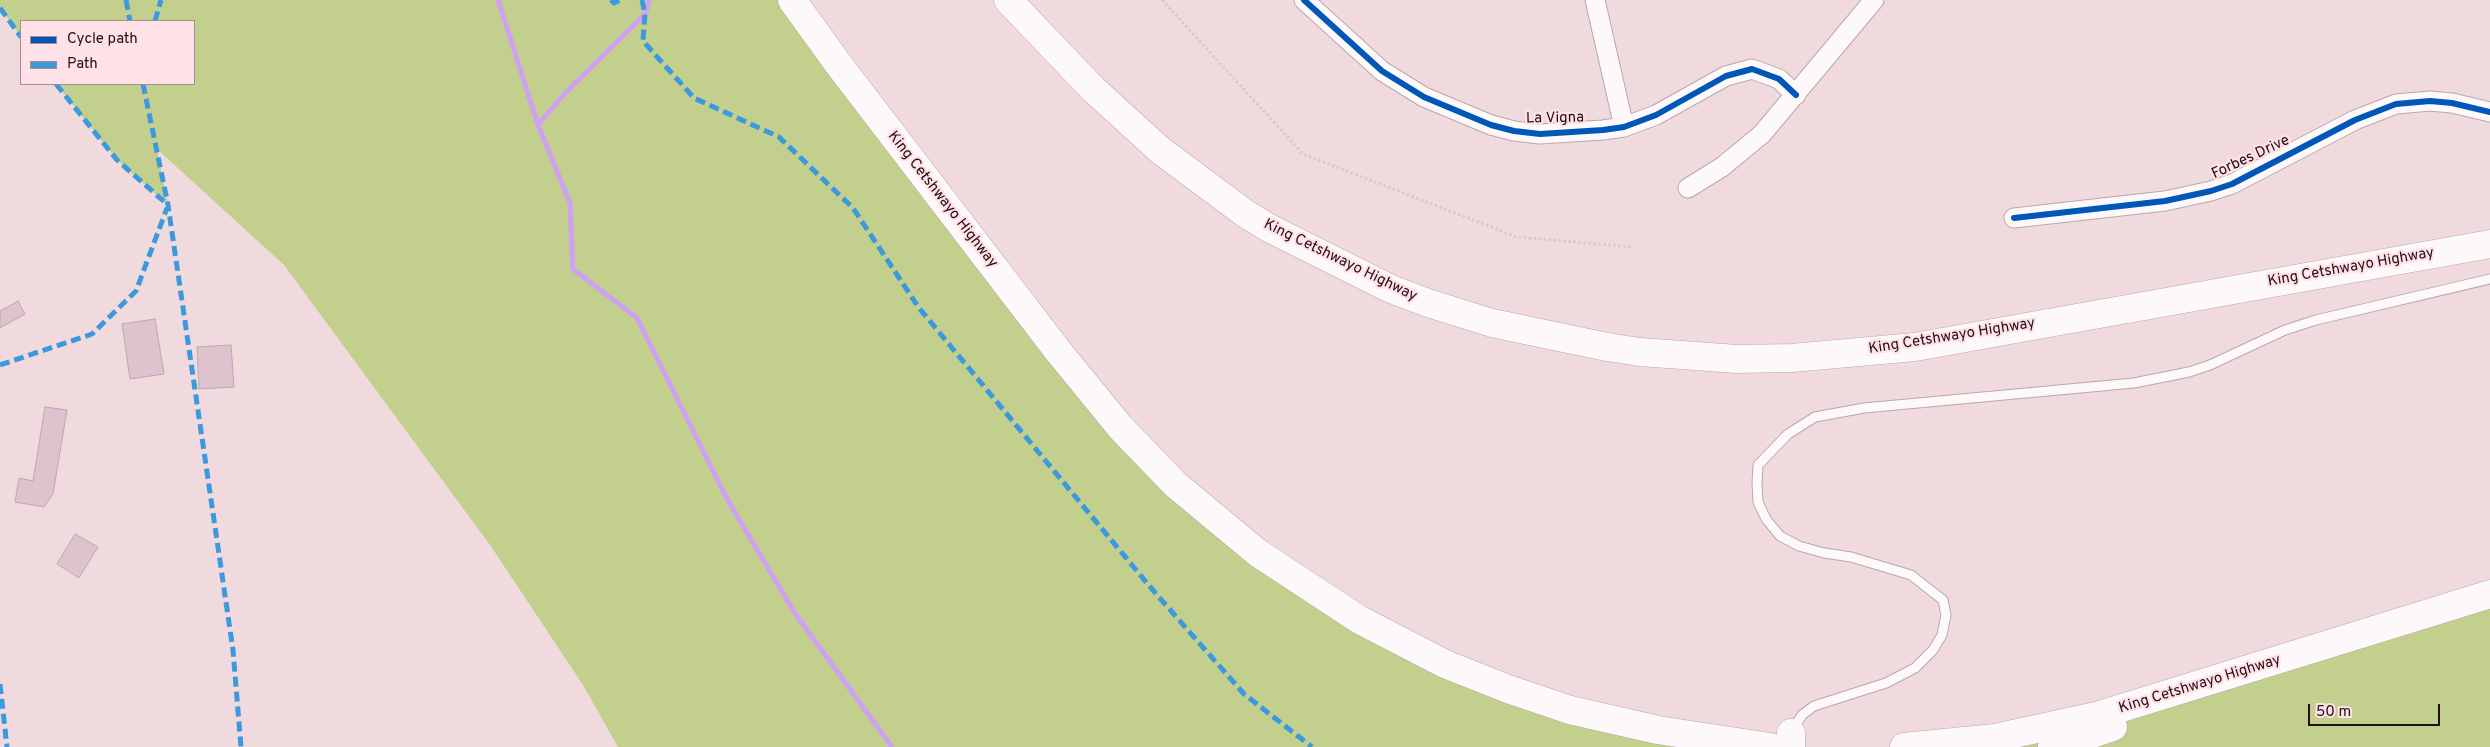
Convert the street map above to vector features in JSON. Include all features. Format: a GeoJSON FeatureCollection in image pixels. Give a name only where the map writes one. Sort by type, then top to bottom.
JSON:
{"type":"FeatureCollection","features":[{"type":"Feature","properties":{"kind":"highway","name":"King Cetshwayo Highway"},"geometry":{"type":"LineString","coordinates":[[792,0],[850,81],[1058,351],[1120,427],[1176,485],[1258,553],[1360,620],[1445,664],[1508,689],[1570,710],[1658,730],[1784,742]]}},
{"type":"Feature","properties":{"kind":"highway","name":"King Cetshwayo Highway"},"geometry":{"type":"LineString","coordinates":[[1008,0],[1093,89],[1160,150],[1246,214],[1269,228],[1391,289],[1435,306],[1501,325],[1607,347],[1649,353],[1737,359],[1792,358],[1906,348],[2490,244]]}},
{"type":"Feature","properties":{"kind":"highway","name":"King Cetshwayo Highway"},"geometry":{"type":"LineString","coordinates":[[1904,747],[1995,738],[2096,716],[2490,594]]}},
{"type":"Feature","properties":{"kind":"highway"},"geometry":{"type":"LineString","coordinates":[[2052,747],[2099,733],[2198,695],[2247,670]]}},
{"type":"Feature","properties":{"kind":"street","name":"La Vigna"},"geometry":{"type":"LineString","coordinates":[[1304,0],[1382,71],[1424,97],[1473,118],[1514,132],[1534,134],[1624,127],[1656,115],[1726,76],[1742,70],[1752,69],[1771,74],[1796,94]]}},
{"type":"Feature","properties":{"kind":"street"},"geometry":{"type":"LineString","coordinates":[[1595,0],[1624,127]]}},
{"type":"Feature","properties":{"kind":"street"},"geometry":{"type":"LineString","coordinates":[[1688,188],[1742,152],[1762,134],[1874,0]]}},
{"type":"Feature","properties":{"kind":"street","name":"Forbes Drive"},"geometry":{"type":"LineString","coordinates":[[2014,218],[2166,201],[2211,191],[2240,180],[2355,120],[2396,104],[2430,101],[2452,103],[2490,112]]}},
{"type":"Feature","properties":{"kind":"lane"},"geometry":{"type":"LineString","coordinates":[[1784,742],[1802,715],[1814,706],[1886,684],[1915,668],[1933,650],[1942,635],[1946,615],[1943,600],[1911,575],[1851,558],[1824,554],[1799,546],[1780,536],[1766,519],[1758,502],[1756,483],[1758,465],[1788,434],[1815,417],[1864,408],[2134,383],[2181,374],[2210,366],[2285,330],[2316,320],[2490,279]]}},
{"type":"Feature","properties":{"kind":"path"},"geometry":{"type":"LineString","coordinates":[[1162,0],[1303,154],[1517,237],[1634,247]]}},
{"type":"Feature","properties":{"kind":"green space"},"geometry":{"type":"Polygon","coordinates":[[[0,0],[792,0],[1058,351],[1258,553],[1508,689],[1770,747],[618,747],[583,685],[490,545],[284,265],[157,149],[168,205],[117,160],[57,85],[195,85],[195,20],[20,20],[20,36],[0,8],[0,0]]]}},
{"type":"Feature","properties":{"kind":"green space"},"geometry":{"type":"Polygon","coordinates":[[[2490,594],[2490,747],[1904,747],[1995,738],[2490,594]]]}},
{"type":"Feature","properties":{"kind":"building"},"geometry":{"type":"Polygon","coordinates":[[[18,301],[25,314],[0,328],[0,311],[18,301]]]}},
{"type":"Feature","properties":{"kind":"building"},"geometry":{"type":"Polygon","coordinates":[[[155,319],[164,374],[130,379],[122,324],[155,319]]]}},
{"type":"Feature","properties":{"kind":"building"},"geometry":{"type":"Polygon","coordinates":[[[231,345],[234,387],[199,389],[197,347],[231,345]]]}},
{"type":"Feature","properties":{"kind":"building"},"geometry":{"type":"Polygon","coordinates":[[[45,407],[67,410],[53,494],[44,507],[15,502],[19,478],[33,481],[45,407]]]}},
{"type":"Feature","properties":{"kind":"building"},"geometry":{"type":"Polygon","coordinates":[[[75,534],[98,547],[79,578],[57,564],[75,534]]]}},
{"type":"Feature","properties":{"kind":"waterway"},"geometry":{"type":"LineString","coordinates":[[498,0],[538,125],[570,203],[573,269],[637,318],[726,497],[794,612],[892,747]]}},
{"type":"Feature","properties":{"kind":"waterway"},"geometry":{"type":"LineString","coordinates":[[538,125],[567,91],[645,14],[649,0]]}},
{"type":"Feature","properties":{"kind":"marked path"},"geometry":{"type":"LineString","coordinates":[[126,0],[130,20]]}},
{"type":"Feature","properties":{"kind":"marked path"},"geometry":{"type":"LineString","coordinates":[[155,20],[161,0]]}},
{"type":"Feature","properties":{"kind":"marked path"},"geometry":{"type":"LineString","coordinates":[[611,0],[614,3],[620,0]]}},
{"type":"Feature","properties":{"kind":"marked path"},"geometry":{"type":"LineString","coordinates":[[642,0],[645,14],[643,41],[694,98],[779,137],[853,208],[919,308],[1151,588],[1244,694],[1312,747]]}},
{"type":"Feature","properties":{"kind":"marked path"},"geometry":{"type":"LineString","coordinates":[[0,8],[20,36]]}},
{"type":"Feature","properties":{"kind":"marked path"},"geometry":{"type":"LineString","coordinates":[[57,85],[117,160],[168,205]]}},
{"type":"Feature","properties":{"kind":"marked path"},"geometry":{"type":"LineString","coordinates":[[143,85],[168,205],[233,650],[241,747]]}},
{"type":"Feature","properties":{"kind":"marked path"},"geometry":{"type":"LineString","coordinates":[[0,365],[92,334],[136,291],[167,208]]}},
{"type":"Feature","properties":{"kind":"marked path"},"geometry":{"type":"LineString","coordinates":[[0,684],[7,747]]}},
{"type":"Feature","properties":{"kind":"cycle path"},"geometry":{"type":"LineString","coordinates":[[1304,0],[1382,71],[1424,97],[1491,125],[1514,131],[1540,134],[1624,127],[1656,115],[1726,76],[1752,69],[1779,79],[1796,95]]}},
{"type":"Feature","properties":{"kind":"cycle path"},"geometry":{"type":"LineString","coordinates":[[2014,218],[2165,201],[2211,191],[2232,184],[2355,120],[2396,104],[2430,101],[2452,103],[2490,112]]}}]}
